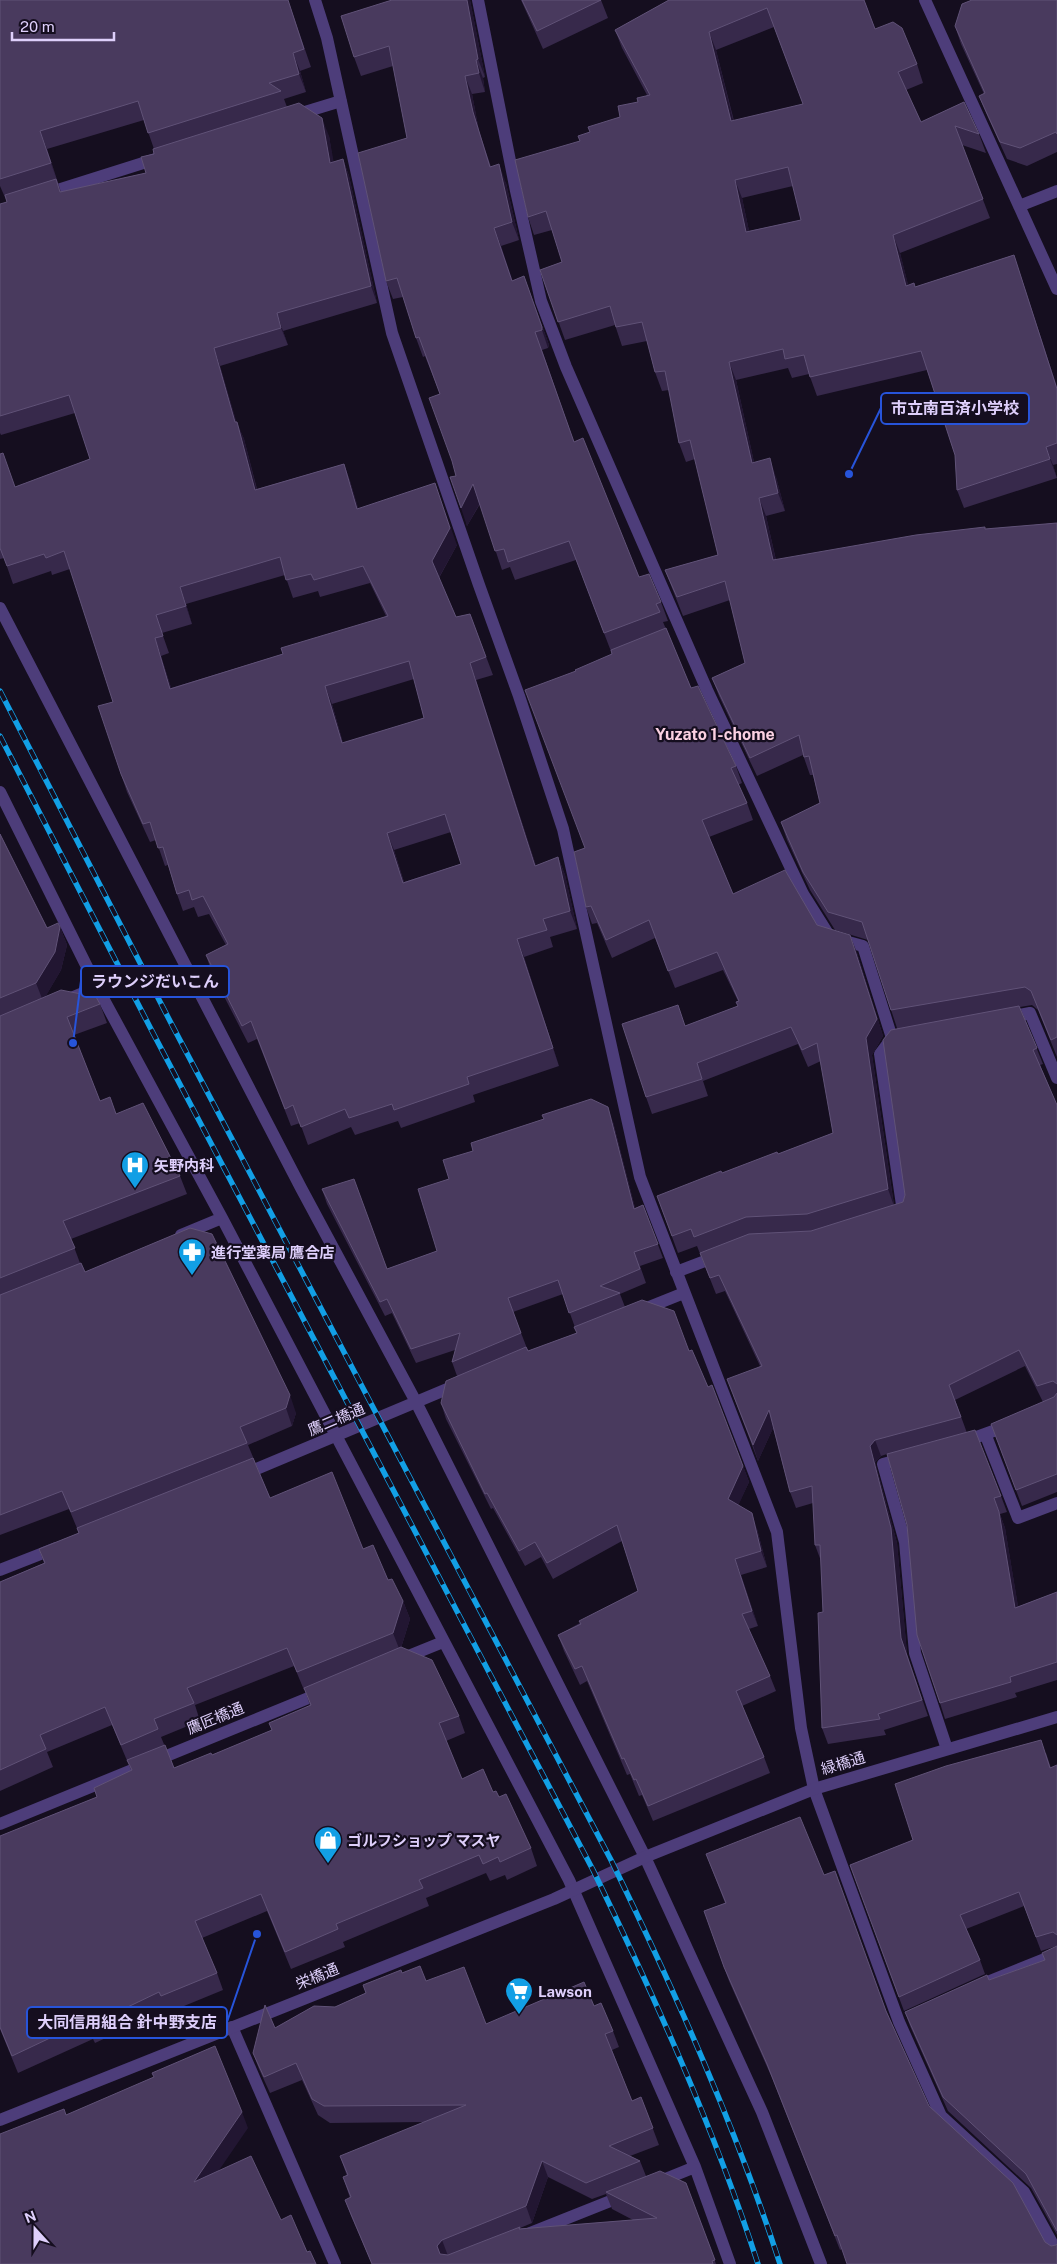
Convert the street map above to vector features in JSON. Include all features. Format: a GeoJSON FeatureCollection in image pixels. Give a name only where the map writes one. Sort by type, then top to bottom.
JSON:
{"type":"FeatureCollection","features":[{"type":"Feature","properties":{"kind":"street"},"geometry":{"type":"LineString","coordinates":[[315,0],[327,38],[392,333],[479,585],[524,694],[563,829],[640,1177],[777,1532],[801,1728],[814,1789],[941,2116],[1024,2192],[1057,2252]]}},
{"type":"Feature","properties":{"kind":"street"},"geometry":{"type":"LineString","coordinates":[[478,0],[516,191],[542,301],[566,367],[677,635],[803,894],[830,937],[863,946],[892,1038]]}},
{"type":"Feature","properties":{"kind":"street"},"geometry":{"type":"LineString","coordinates":[[925,0],[1057,289]]}},
{"type":"Feature","properties":{"kind":"street"},"geometry":{"type":"LineString","coordinates":[[284,119],[341,101]]}},
{"type":"Feature","properties":{"kind":"street"},"geometry":{"type":"LineString","coordinates":[[28,199],[170,155]]}},
{"type":"Feature","properties":{"kind":"street"},"geometry":{"type":"LineString","coordinates":[[1018,206],[1057,190]]}},
{"type":"Feature","properties":{"kind":"street"},"geometry":{"type":"LineString","coordinates":[[0,608],[300,1188],[416,1402],[645,1857],[762,2112],[821,2264]]}},
{"type":"Feature","properties":{"kind":"street"},"geometry":{"type":"LineString","coordinates":[[0,792],[97,987],[222,1218],[574,1891],[695,2167],[730,2264]]}},
{"type":"Feature","properties":{"kind":"street"},"geometry":{"type":"LineString","coordinates":[[53,1006],[97,987]]}},
{"type":"Feature","properties":{"kind":"street"},"geometry":{"type":"LineString","coordinates":[[991,1020],[1030,1014],[1057,1078]]}},
{"type":"Feature","properties":{"kind":"street"},"geometry":{"type":"LineString","coordinates":[[886,1218],[903,1212],[880,1054],[892,1038],[912,1035]]}},
{"type":"Feature","properties":{"kind":"street"},"geometry":{"type":"LineString","coordinates":[[167,1240],[222,1218]]}},
{"type":"Feature","properties":{"kind":"street"},"geometry":{"type":"LineString","coordinates":[[676,1272],[727,1252]]}},
{"type":"Feature","properties":{"kind":"street"},"geometry":{"type":"LineString","coordinates":[[630,1314],[684,1293]]}},
{"type":"Feature","properties":{"kind":"street","name":"鷹二橋通"},"geometry":{"type":"LineString","coordinates":[[227,1480],[470,1380]]}},
{"type":"Feature","properties":{"kind":"street"},"geometry":{"type":"LineString","coordinates":[[948,1446],[986,1436],[1022,1420]]}},
{"type":"Feature","properties":{"kind":"street"},"geometry":{"type":"LineString","coordinates":[[986,1436],[1018,1518],[1057,1503]]}},
{"type":"Feature","properties":{"kind":"street"},"geometry":{"type":"LineString","coordinates":[[920,1454],[882,1464],[905,1542],[915,1653],[947,1749]]}},
{"type":"Feature","properties":{"kind":"street"},"geometry":{"type":"LineString","coordinates":[[0,1570],[72,1542]]}},
{"type":"Feature","properties":{"kind":"street"},"geometry":{"type":"LineString","coordinates":[[388,1665],[443,1642]]}},
{"type":"Feature","properties":{"kind":"street","name":"鷹匠橋通"},"geometry":{"type":"LineString","coordinates":[[0,1824],[332,1688]]}},
{"type":"Feature","properties":{"kind":"street","name":"緑橋通"},"geometry":{"type":"LineString","coordinates":[[645,1857],[814,1789],[1057,1717]]}},
{"type":"Feature","properties":{"kind":"street","name":"栄橋通"},"geometry":{"type":"LineString","coordinates":[[0,2120],[574,1891],[645,1857]]}},
{"type":"Feature","properties":{"kind":"street"},"geometry":{"type":"LineString","coordinates":[[975,1987],[1057,1954]]}},
{"type":"Feature","properties":{"kind":"street"},"geometry":{"type":"LineString","coordinates":[[232,2027],[335,2264]]}},
{"type":"Feature","properties":{"kind":"street"},"geometry":{"type":"LineString","coordinates":[[650,2185],[695,2167]]}},
{"type":"Feature","properties":{"kind":"street"},"geometry":{"type":"LineString","coordinates":[[514,2239],[632,2192]]}},
{"type":"Feature","properties":{"kind":"building"},"geometry":{"type":"Polygon","coordinates":[[[0,0],[288,0],[304,49],[293,53],[299,74],[269,83],[281,91],[148,133],[138,101],[40,131],[51,163],[0,179],[0,0]]]}},
{"type":"Feature","properties":{"kind":"building"},"geometry":{"type":"Polygon","coordinates":[[[392,0],[467,0],[479,73],[465,76],[473,112],[490,167],[499,164],[512,222],[494,228],[512,281],[524,276],[542,327],[542,330],[535,332],[574,442],[583,438],[639,577],[649,574],[661,602],[656,604],[660,612],[604,633],[569,541],[508,562],[504,549],[495,551],[473,484],[461,508],[450,477],[456,476],[452,461],[429,398],[440,394],[419,337],[416,338],[397,278],[386,281],[358,153],[407,138],[389,46],[354,57],[341,16],[392,0]]]}},
{"type":"Feature","properties":{"kind":"building"},"geometry":{"type":"Polygon","coordinates":[[[522,0],[601,0],[537,31],[522,0]]]}},
{"type":"Feature","properties":{"kind":"building"},"geometry":{"type":"Polygon","coordinates":[[[669,0],[864,0],[875,29],[893,22],[902,28],[917,64],[898,72],[921,122],[964,102],[979,134],[955,126],[983,199],[893,235],[906,286],[914,283],[915,287],[1014,255],[1057,389],[1057,443],[1046,447],[1050,459],[957,490],[955,455],[921,351],[810,377],[804,355],[785,359],[783,349],[729,362],[752,463],[770,458],[778,493],[759,498],[773,560],[916,535],[985,527],[985,529],[1057,523],[1057,1037],[1051,1040],[1031,991],[1025,987],[891,1010],[862,922],[828,912],[803,872],[781,822],[820,803],[809,756],[804,757],[799,735],[750,758],[712,678],[745,663],[725,581],[677,597],[665,570],[718,555],[690,440],[679,443],[665,371],[655,372],[642,322],[616,327],[610,306],[558,322],[540,270],[562,262],[546,211],[528,217],[515,160],[580,141],[578,136],[590,132],[588,127],[620,117],[618,106],[638,102],[637,98],[650,95],[615,30],[669,0]],[[767,8],[709,32],[731,121],[803,104],[767,8]],[[788,167],[735,180],[746,232],[801,220],[788,167]]]}},
{"type":"Feature","properties":{"kind":"building"},"geometry":{"type":"Polygon","coordinates":[[[972,0],[1057,0],[1057,134],[1056,132],[1020,148],[1000,142],[979,96],[985,93],[955,26],[962,4],[972,0]]]}},
{"type":"Feature","properties":{"kind":"building"},"geometry":{"type":"Polygon","coordinates":[[[299,103],[322,118],[330,163],[343,159],[371,286],[277,313],[281,328],[214,348],[235,422],[237,422],[255,490],[344,464],[357,509],[435,483],[450,528],[432,561],[456,617],[470,614],[486,657],[470,663],[535,866],[558,857],[570,911],[543,919],[547,930],[517,939],[553,1048],[467,1077],[469,1084],[394,1110],[392,1104],[349,1118],[345,1109],[301,1127],[293,1105],[285,1109],[251,1021],[242,1026],[206,955],[228,944],[203,896],[192,900],[189,890],[177,894],[163,847],[158,848],[150,822],[143,824],[121,774],[98,706],[113,702],[64,551],[46,558],[44,554],[7,566],[0,548],[0,454],[3,453],[15,487],[90,459],[69,395],[0,416],[0,204],[7,202],[5,195],[56,179],[60,192],[146,173],[141,157],[154,154],[153,149],[299,103]],[[280,557],[180,587],[186,606],[156,615],[163,636],[155,638],[170,689],[283,654],[281,648],[388,616],[363,566],[314,580],[311,574],[286,580],[280,557]],[[409,661],[325,686],[342,743],[424,718],[409,661]],[[445,814],[387,833],[403,883],[461,864],[445,814]]]}},
{"type":"Feature","properties":{"kind":"building"},"geometry":{"type":"Polygon","coordinates":[[[666,628],[691,688],[698,686],[736,766],[731,768],[747,803],[702,820],[733,894],[785,870],[817,925],[850,935],[877,1019],[866,1038],[888,1189],[807,1214],[746,1217],[694,1237],[691,1229],[672,1236],[657,1196],[721,1171],[722,1173],[777,1152],[778,1154],[833,1133],[817,1043],[802,1050],[791,1027],[697,1063],[702,1079],[646,1097],[622,1024],[678,1005],[685,1026],[738,1006],[736,1002],[739,1001],[717,952],[668,971],[649,920],[606,940],[591,906],[586,907],[574,852],[585,848],[525,690],[576,671],[612,654],[611,650],[666,628]]]}},
{"type":"Feature","properties":{"kind":"building"},"geometry":{"type":"Polygon","coordinates":[[[0,834],[47,928],[58,923],[60,927],[55,952],[36,983],[0,998],[0,834]]]}},
{"type":"Feature","properties":{"kind":"building"},"geometry":{"type":"Polygon","coordinates":[[[61,990],[96,997],[100,1004],[67,1017],[100,1101],[110,1097],[116,1114],[143,1103],[180,1176],[63,1221],[75,1248],[0,1278],[0,1016],[61,990]]]}},
{"type":"Feature","properties":{"kind":"building"},"geometry":{"type":"Polygon","coordinates":[[[1019,1006],[1037,1048],[1033,1050],[1057,1105],[1057,1384],[1053,1381],[1037,1386],[1019,1350],[949,1385],[961,1417],[875,1440],[870,1446],[891,1528],[901,1638],[922,1700],[878,1714],[880,1719],[822,1728],[818,1613],[823,1612],[820,1545],[815,1545],[812,1486],[790,1492],[769,1410],[753,1445],[727,1379],[762,1366],[719,1275],[710,1278],[700,1253],[749,1234],[811,1231],[903,1202],[905,1195],[883,1040],[891,1030],[1019,1006]]]}},
{"type":"Feature","properties":{"kind":"building"},"geometry":{"type":"Polygon","coordinates":[[[591,1099],[608,1107],[634,1209],[643,1205],[658,1244],[634,1252],[640,1269],[600,1286],[620,1293],[569,1313],[558,1280],[508,1298],[521,1333],[452,1362],[460,1333],[411,1349],[387,1299],[380,1302],[322,1189],[354,1179],[387,1269],[437,1251],[418,1189],[449,1179],[443,1160],[473,1151],[471,1143],[544,1119],[542,1115],[591,1099]]]}},
{"type":"Feature","properties":{"kind":"building"},"geometry":{"type":"Polygon","coordinates":[[[190,1228],[212,1234],[290,1395],[286,1408],[240,1427],[247,1443],[71,1512],[62,1491],[0,1515],[0,1295],[81,1263],[85,1272],[190,1228]]]}},
{"type":"Feature","properties":{"kind":"building"},"geometry":{"type":"Polygon","coordinates":[[[642,1300],[674,1311],[689,1351],[692,1350],[708,1387],[712,1385],[743,1466],[728,1499],[752,1513],[761,1551],[735,1559],[752,1611],[742,1614],[770,1676],[736,1691],[764,1757],[648,1806],[636,1779],[634,1780],[624,1758],[622,1759],[582,1666],[575,1669],[558,1635],[581,1624],[579,1621],[638,1591],[617,1525],[547,1563],[535,1542],[519,1551],[487,1493],[485,1494],[441,1403],[446,1381],[526,1347],[528,1351],[577,1333],[574,1327],[642,1300]]]}},
{"type":"Feature","properties":{"kind":"building"},"geometry":{"type":"Polygon","coordinates":[[[1057,1393],[1057,1474],[1016,1490],[991,1424],[1054,1397],[1057,1393]]]}},
{"type":"Feature","properties":{"kind":"building"},"geometry":{"type":"Polygon","coordinates":[[[975,1430],[1001,1496],[994,1498],[999,1512],[1015,1608],[1057,1592],[1057,1662],[1010,1677],[1011,1682],[940,1703],[917,1635],[907,1525],[887,1454],[975,1430]]]}},
{"type":"Feature","properties":{"kind":"building"},"geometry":{"type":"Polygon","coordinates":[[[253,1458],[270,1498],[332,1472],[363,1549],[373,1545],[388,1580],[392,1579],[403,1601],[393,1633],[297,1672],[287,1648],[187,1688],[194,1703],[154,1719],[158,1729],[121,1745],[105,1707],[40,1735],[46,1749],[0,1770],[0,1582],[45,1563],[39,1549],[79,1533],[77,1528],[253,1458]]]}},
{"type":"Feature","properties":{"kind":"building"},"geometry":{"type":"Polygon","coordinates":[[[401,1647],[432,1660],[459,1716],[439,1723],[462,1779],[483,1769],[493,1792],[496,1791],[499,1797],[506,1794],[531,1848],[500,1862],[498,1857],[483,1864],[479,1855],[419,1880],[423,1888],[336,1924],[338,1929],[285,1952],[261,1894],[195,1921],[217,1973],[161,1996],[159,1992],[88,2026],[86,2021],[12,2056],[0,2027],[0,1836],[97,1797],[94,1788],[132,1770],[127,1760],[165,1745],[174,1768],[211,1753],[212,1755],[272,1730],[269,1723],[311,1705],[304,1688],[401,1647]]]}},
{"type":"Feature","properties":{"kind":"building"},"geometry":{"type":"Polygon","coordinates":[[[1041,1740],[1050,1768],[1057,1765],[1057,1935],[1053,1932],[1036,1937],[1019,1892],[960,1915],[980,1960],[899,1997],[850,1865],[913,1840],[895,1784],[946,1766],[1041,1740]]]}},
{"type":"Feature","properties":{"kind":"building"},"geometry":{"type":"Polygon","coordinates":[[[800,1817],[824,1875],[835,1871],[886,2011],[929,2106],[1013,2183],[1045,2242],[1051,2246],[1057,2244],[1057,2264],[847,2264],[767,2064],[724,1967],[704,1911],[726,1903],[706,1854],[800,1817]]]}},
{"type":"Feature","properties":{"kind":"building"},"geometry":{"type":"Polygon","coordinates":[[[1057,1946],[1057,2231],[1026,2174],[943,2097],[905,2012],[987,1975],[989,1980],[1045,1960],[1042,1953],[1057,1946]]]}},
{"type":"Feature","properties":{"kind":"building"},"geometry":{"type":"Polygon","coordinates":[[[420,1966],[426,1981],[464,1967],[486,2024],[584,1982],[594,2006],[601,2003],[613,2031],[605,2034],[632,2101],[641,2097],[653,2128],[609,2146],[640,2161],[586,2183],[542,2161],[526,2206],[442,2240],[437,2246],[440,2254],[448,2255],[520,2227],[519,2229],[657,2218],[606,2192],[660,2171],[686,2183],[715,2260],[712,2261],[713,2264],[372,2264],[345,2200],[351,2197],[343,2177],[348,2175],[340,2156],[466,2105],[324,2106],[312,2099],[296,2063],[264,2077],[253,2053],[265,2005],[275,2028],[314,2006],[335,2007],[366,1993],[363,1985],[401,1970],[402,1973],[420,1966]]]}},
{"type":"Feature","properties":{"kind":"building"},"geometry":{"type":"Polygon","coordinates":[[[215,2046],[242,2112],[194,2182],[251,2156],[281,2220],[291,2215],[307,2252],[310,2251],[316,2264],[0,2264],[0,2134],[64,2109],[66,2115],[154,2077],[152,2073],[215,2046]]]}},
{"type":"Feature","properties":{"kind":"railway"},"geometry":{"type":"LineString","coordinates":[[0,691],[171,1023],[611,1860],[703,2059],[744,2161],[780,2264]]}},
{"type":"Feature","properties":{"kind":"railway"},"geometry":{"type":"LineString","coordinates":[[0,736],[153,1033],[593,1870],[639,1966],[703,2113],[758,2264]]}},
{"type":"Feature","properties":{"kind":"place","name":"市立南百済小学校"},"geometry":{"type":"Point","coordinates":[849,474]}},
{"type":"Feature","properties":{"kind":"place","name":"ラウンジだいこん"},"geometry":{"type":"Point","coordinates":[73,1043]}},
{"type":"Feature","properties":{"kind":"place","name":"矢野内科"},"geometry":{"type":"Point","coordinates":[135,1189]}},
{"type":"Feature","properties":{"kind":"place","name":"進行堂薬局 鷹合店"},"geometry":{"type":"Point","coordinates":[192,1276]}},
{"type":"Feature","properties":{"kind":"place","name":"ゴルフショップ マスヤ"},"geometry":{"type":"Point","coordinates":[328,1864]}},
{"type":"Feature","properties":{"kind":"place","name":"大同信用組合 針中野支店"},"geometry":{"type":"Point","coordinates":[257,1934]}},
{"type":"Feature","properties":{"kind":"place","name":"Lawson"},"geometry":{"type":"Point","coordinates":[519,2015]}},
{"type":"Feature","properties":{"kind":"district","name":"Yuzato 1-chome"},"geometry":{"type":"Point","coordinates":[715,734]}}]}
